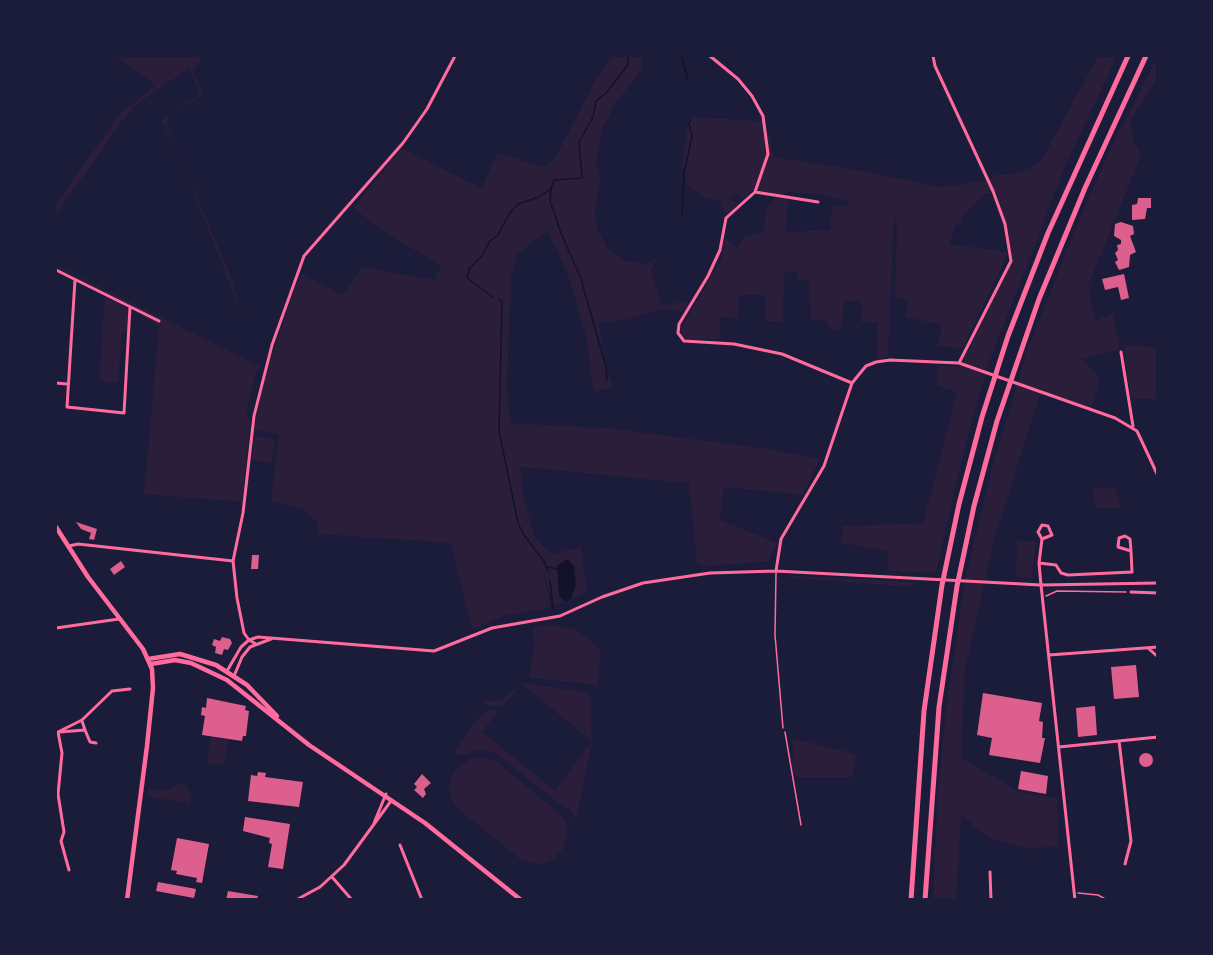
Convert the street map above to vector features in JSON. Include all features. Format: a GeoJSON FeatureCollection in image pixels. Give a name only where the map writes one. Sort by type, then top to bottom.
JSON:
{"type":"FeatureCollection","features":[{"type":"Feature","properties":{"kind":"highway"},"geometry":{"type":"LineString","coordinates":[[911,900],[924,711],[942,585],[959,504],[982,417],[1012,325],[1048,233],[1128,56]]}},
{"type":"Feature","properties":{"kind":"highway"},"geometry":{"type":"LineString","coordinates":[[925,900],[939,707],[957,586],[977,496],[1006,394],[1039,299],[1085,188],[1146,56]]}},
{"type":"Feature","properties":{"kind":"main road"},"geometry":{"type":"LineString","coordinates":[[56,527],[149,661],[153,688],[127,900]]}},
{"type":"Feature","properties":{"kind":"main road"},"geometry":{"type":"LineString","coordinates":[[149,661],[166,655],[189,655],[227,671],[265,702],[278,718]]}},
{"type":"Feature","properties":{"kind":"main road"},"geometry":{"type":"LineString","coordinates":[[149,661],[175,660],[191,663],[227,680],[278,718],[309,745],[386,794],[520,900]]}},
{"type":"Feature","properties":{"kind":"main road"},"geometry":{"type":"LineString","coordinates":[[227,671],[227,680]]}},
{"type":"Feature","properties":{"kind":"main road"},"geometry":{"type":"LineString","coordinates":[[227,680],[234,676]]}},
{"type":"Feature","properties":{"kind":"street"},"geometry":{"type":"LineString","coordinates":[[256,644],[244,633],[233,561],[243,513],[251,433],[258,394],[300,263],[403,143],[438,90],[455,56]]}},
{"type":"Feature","properties":{"kind":"street"},"geometry":{"type":"LineString","coordinates":[[710,56],[738,79],[752,96],[763,116],[768,154],[755,192],[726,218],[720,250],[708,276],[679,324],[680,339],[763,349],[852,383]]}},
{"type":"Feature","properties":{"kind":"street"},"geometry":{"type":"LineString","coordinates":[[933,56],[935,66],[993,191],[1005,224],[1011,261],[959,363]]}},
{"type":"Feature","properties":{"kind":"street"},"geometry":{"type":"LineString","coordinates":[[755,192],[818,202]]}},
{"type":"Feature","properties":{"kind":"street"},"geometry":{"type":"LineString","coordinates":[[56,270],[159,321]]}},
{"type":"Feature","properties":{"kind":"street"},"geometry":{"type":"LineString","coordinates":[[75,280],[67,407],[124,413],[130,307]]}},
{"type":"Feature","properties":{"kind":"street"},"geometry":{"type":"LineString","coordinates":[[1121,352],[1133,426],[1158,476]]}},
{"type":"Feature","properties":{"kind":"street"},"geometry":{"type":"LineString","coordinates":[[776,571],[782,539],[824,465],[852,383],[866,366],[890,360],[959,363],[1133,426]]}},
{"type":"Feature","properties":{"kind":"street"},"geometry":{"type":"LineString","coordinates":[[56,383],[67,384]]}},
{"type":"Feature","properties":{"kind":"street"},"geometry":{"type":"LineString","coordinates":[[1042,539],[1052,535],[1048,526],[1042,525],[1038,530],[1042,539],[1039,562],[1075,900]]}},
{"type":"Feature","properties":{"kind":"street"},"geometry":{"type":"LineString","coordinates":[[1039,562],[1056,565],[1061,573],[1068,575],[1132,572],[1131,551],[1130,539],[1125,536],[1119,538],[1119,547],[1131,551]]}},
{"type":"Feature","properties":{"kind":"street"},"geometry":{"type":"LineString","coordinates":[[68,547],[78,544],[233,561]]}},
{"type":"Feature","properties":{"kind":"street"},"geometry":{"type":"LineString","coordinates":[[227,671],[235,655],[249,640],[258,637],[434,651],[492,628],[560,616],[602,597],[643,583],[710,573],[776,571],[927,577],[1041,585],[1158,583]]}},
{"type":"Feature","properties":{"kind":"street"},"geometry":{"type":"LineString","coordinates":[[1131,592],[1158,593]]}},
{"type":"Feature","properties":{"kind":"street"},"geometry":{"type":"LineString","coordinates":[[56,628],[119,619]]}},
{"type":"Feature","properties":{"kind":"street"},"geometry":{"type":"LineString","coordinates":[[234,676],[245,652],[256,644],[271,639]]}},
{"type":"Feature","properties":{"kind":"street"},"geometry":{"type":"LineString","coordinates":[[1049,655],[1158,647]]}},
{"type":"Feature","properties":{"kind":"street"},"geometry":{"type":"LineString","coordinates":[[1148,648],[1158,657]]}},
{"type":"Feature","properties":{"kind":"street"},"geometry":{"type":"LineString","coordinates":[[57,733],[82,720],[112,691],[130,689]]}},
{"type":"Feature","properties":{"kind":"street"},"geometry":{"type":"LineString","coordinates":[[82,720],[90,742],[96,743]]}},
{"type":"Feature","properties":{"kind":"street"},"geometry":{"type":"LineString","coordinates":[[57,733],[85,730]]}},
{"type":"Feature","properties":{"kind":"street"},"geometry":{"type":"LineString","coordinates":[[57,733],[62,753],[58,794],[64,832],[61,841],[69,870]]}},
{"type":"Feature","properties":{"kind":"street"},"geometry":{"type":"LineString","coordinates":[[1059,747],[1158,737]]}},
{"type":"Feature","properties":{"kind":"street"},"geometry":{"type":"LineString","coordinates":[[1119,741],[1131,840],[1125,864]]}},
{"type":"Feature","properties":{"kind":"street"},"geometry":{"type":"LineString","coordinates":[[374,823],[386,794]]}},
{"type":"Feature","properties":{"kind":"street"},"geometry":{"type":"LineString","coordinates":[[296,900],[332,877],[356,852],[392,799]]}},
{"type":"Feature","properties":{"kind":"street"},"geometry":{"type":"LineString","coordinates":[[56,842],[61,841]]}},
{"type":"Feature","properties":{"kind":"street"},"geometry":{"type":"LineString","coordinates":[[400,845],[422,900]]}},
{"type":"Feature","properties":{"kind":"street"},"geometry":{"type":"LineString","coordinates":[[990,872],[991,900]]}},
{"type":"Feature","properties":{"kind":"street"},"geometry":{"type":"LineString","coordinates":[[332,877],[351,900]]}},
{"type":"Feature","properties":{"kind":"lane"},"geometry":{"type":"LineString","coordinates":[[776,571],[776,654],[783,728]]}},
{"type":"Feature","properties":{"kind":"lane"},"geometry":{"type":"LineString","coordinates":[[785,732],[801,825]]}},
{"type":"Feature","properties":{"kind":"path"},"geometry":{"type":"LineString","coordinates":[[1042,596],[1051,596],[1057,591],[1131,592]]}},
{"type":"Feature","properties":{"kind":"path"},"geometry":{"type":"LineString","coordinates":[[1074,892],[1098,895],[1107,900]]}},
{"type":"Feature","properties":{"kind":"shaded area"},"geometry":{"type":"Polygon","coordinates":[[[114,56],[203,56],[193,71],[203,95],[170,114],[166,124],[231,277],[241,313],[177,150],[161,120],[179,107],[200,95],[190,68],[141,101],[122,121],[56,215],[56,204],[111,126],[122,112],[156,85],[114,56]]]}},
{"type":"Feature","properties":{"kind":"shaded area"},"geometry":{"type":"Polygon","coordinates":[[[612,56],[642,56],[642,69],[616,103],[603,127],[596,160],[600,182],[595,213],[597,229],[609,250],[623,260],[644,264],[657,258],[651,271],[663,306],[680,302],[689,304],[685,311],[658,310],[626,320],[599,323],[605,367],[614,387],[594,392],[585,331],[567,273],[547,230],[517,255],[511,276],[507,387],[510,423],[607,428],[762,448],[820,459],[803,495],[724,487],[720,520],[777,543],[769,561],[708,566],[697,563],[689,483],[520,467],[523,497],[535,536],[551,554],[581,547],[587,592],[554,607],[543,572],[551,607],[504,616],[472,630],[451,543],[319,534],[317,523],[303,508],[271,501],[279,436],[254,430],[267,369],[297,282],[303,274],[342,295],[363,267],[435,280],[441,265],[390,236],[353,208],[402,148],[481,188],[498,153],[544,167],[554,160],[596,79],[612,56]]]}},
{"type":"Feature","properties":{"kind":"shaded area"},"geometry":{"type":"Polygon","coordinates":[[[1098,56],[1117,56],[1066,164],[987,368],[962,458],[936,573],[888,571],[888,551],[841,543],[843,526],[923,523],[957,392],[937,386],[938,365],[960,367],[1013,259],[997,193],[987,193],[962,216],[962,224],[956,225],[949,244],[1009,252],[963,348],[938,346],[942,325],[906,317],[907,301],[895,297],[897,228],[894,214],[888,356],[886,358],[877,359],[877,322],[861,322],[862,301],[844,301],[841,331],[828,329],[827,322],[811,319],[809,281],[797,280],[797,272],[785,272],[782,322],[765,321],[765,295],[739,295],[738,318],[721,317],[719,339],[687,339],[682,336],[681,328],[722,258],[725,237],[737,248],[744,237],[763,231],[767,205],[772,204],[775,197],[788,199],[786,232],[830,230],[832,205],[847,207],[848,201],[817,194],[788,192],[781,195],[758,190],[750,192],[743,199],[734,193],[730,198],[738,205],[728,214],[722,210],[720,200],[705,198],[688,185],[682,165],[689,117],[763,121],[765,132],[769,133],[773,157],[852,169],[941,187],[991,180],[994,175],[1008,175],[1030,168],[1041,161],[1098,56]]]}},
{"type":"Feature","properties":{"kind":"shaded area"},"geometry":{"type":"Polygon","coordinates":[[[1157,58],[1157,80],[1130,121],[1133,139],[1141,155],[1088,286],[1095,321],[1113,313],[1120,350],[1081,359],[1100,378],[1092,408],[1044,393],[1040,395],[995,536],[965,670],[961,757],[1019,792],[1057,798],[1058,846],[1028,849],[987,837],[961,815],[956,899],[933,900],[938,790],[946,709],[965,580],[993,464],[1028,348],[1072,237],[1111,147],[1157,58]]]}},
{"type":"Feature","properties":{"kind":"shaded area"},"geometry":{"type":"Polygon","coordinates":[[[56,265],[261,367],[256,371],[245,417],[251,418],[242,502],[144,494],[159,326],[142,317],[144,312],[56,265]]]}},
{"type":"Feature","properties":{"kind":"shaded area"},"geometry":{"type":"Polygon","coordinates":[[[105,296],[128,309],[127,333],[122,333],[118,383],[99,381],[105,296]]]}},
{"type":"Feature","properties":{"kind":"shaded area"},"geometry":{"type":"Polygon","coordinates":[[[1126,345],[1157,347],[1157,399],[1131,399],[1124,352],[1126,345]]]}},
{"type":"Feature","properties":{"kind":"shaded area"},"geometry":{"type":"Polygon","coordinates":[[[254,436],[270,438],[274,441],[271,463],[252,460],[254,436]]]}},
{"type":"Feature","properties":{"kind":"shaded area"},"geometry":{"type":"Polygon","coordinates":[[[1115,487],[1121,508],[1095,508],[1092,489],[1115,487]]]}},
{"type":"Feature","properties":{"kind":"shaded area"},"geometry":{"type":"Polygon","coordinates":[[[1017,540],[1036,542],[1032,577],[1016,577],[1017,540]]]}},
{"type":"Feature","properties":{"kind":"shaded area"},"geometry":{"type":"Polygon","coordinates":[[[567,559],[574,566],[576,585],[571,599],[565,602],[559,596],[557,566],[567,559]]]}},
{"type":"Feature","properties":{"kind":"shaded area"},"geometry":{"type":"Polygon","coordinates":[[[782,577],[913,582],[913,587],[782,577]]]}},
{"type":"Feature","properties":{"kind":"shaded area"},"geometry":{"type":"Polygon","coordinates":[[[554,625],[574,629],[601,649],[598,685],[530,678],[534,642],[533,627],[554,625]]]}},
{"type":"Feature","properties":{"kind":"shaded area"},"geometry":{"type":"Polygon","coordinates":[[[521,683],[587,692],[590,697],[592,741],[521,684],[503,706],[487,706],[484,702],[487,699],[502,700],[521,683]]]}},
{"type":"Feature","properties":{"kind":"shaded area"},"geometry":{"type":"Polygon","coordinates":[[[495,710],[497,713],[482,732],[555,790],[592,741],[576,821],[569,808],[566,809],[495,753],[479,750],[459,756],[456,754],[456,748],[483,712],[495,710]]]}},
{"type":"Feature","properties":{"kind":"shaded area"},"geometry":{"type":"Polygon","coordinates":[[[211,737],[228,740],[224,765],[207,763],[211,737]]]}},
{"type":"Feature","properties":{"kind":"shaded area"},"geometry":{"type":"Polygon","coordinates":[[[792,738],[856,754],[853,777],[795,777],[791,759],[794,759],[792,738]]]}},
{"type":"Feature","properties":{"kind":"shaded area"},"geometry":{"type":"Polygon","coordinates":[[[472,758],[496,761],[559,813],[566,824],[567,836],[562,850],[554,859],[542,864],[522,861],[454,805],[450,793],[450,780],[457,768],[472,758]]]}},
{"type":"Feature","properties":{"kind":"shaded area"},"geometry":{"type":"Polygon","coordinates":[[[182,783],[186,785],[191,796],[190,804],[151,797],[148,799],[149,787],[154,790],[168,789],[182,783]]]}},
{"type":"Feature","properties":{"kind":"building"},"geometry":{"type":"Polygon","coordinates":[[[1138,198],[1151,198],[1151,208],[1147,208],[1145,219],[1132,220],[1132,205],[1137,204],[1138,198]]]}},
{"type":"Feature","properties":{"kind":"building"},"geometry":{"type":"Polygon","coordinates":[[[1121,222],[1133,226],[1134,234],[1130,236],[1136,252],[1130,255],[1129,267],[1119,270],[1115,262],[1118,260],[1115,253],[1121,240],[1114,236],[1115,224],[1121,222]]]}},
{"type":"Feature","properties":{"kind":"building"},"geometry":{"type":"Polygon","coordinates":[[[1124,274],[1129,298],[1121,300],[1118,287],[1105,290],[1102,279],[1124,274]]]}},
{"type":"Feature","properties":{"kind":"building"},"geometry":{"type":"Polygon","coordinates":[[[76,522],[97,529],[94,540],[89,539],[91,533],[81,529],[76,522]]]}},
{"type":"Feature","properties":{"kind":"building"},"geometry":{"type":"Polygon","coordinates":[[[252,555],[259,555],[258,569],[251,569],[252,555]]]}},
{"type":"Feature","properties":{"kind":"building"},"geometry":{"type":"Polygon","coordinates":[[[121,561],[125,567],[114,575],[110,569],[121,561]]]}},
{"type":"Feature","properties":{"kind":"building"},"geometry":{"type":"Polygon","coordinates":[[[222,637],[230,639],[232,643],[228,650],[224,649],[222,655],[215,653],[216,647],[212,645],[214,639],[220,641],[222,637]]]}},
{"type":"Feature","properties":{"kind":"building"},"geometry":{"type":"Polygon","coordinates":[[[1136,665],[1139,697],[1114,699],[1111,667],[1136,665]]]}},
{"type":"Feature","properties":{"kind":"building"},"geometry":{"type":"Polygon","coordinates":[[[983,693],[1042,703],[1039,721],[1043,722],[1042,738],[1045,738],[1040,763],[989,755],[992,738],[977,735],[983,693]]]}},
{"type":"Feature","properties":{"kind":"building"},"geometry":{"type":"Polygon","coordinates":[[[207,698],[246,706],[245,710],[249,711],[246,736],[243,736],[242,741],[202,735],[205,716],[201,715],[202,707],[206,708],[207,698]]]}},
{"type":"Feature","properties":{"kind":"building"},"geometry":{"type":"Polygon","coordinates":[[[1095,706],[1097,735],[1078,737],[1076,708],[1095,706]]]}},
{"type":"Feature","properties":{"kind":"building"},"geometry":{"type":"Polygon","coordinates":[[[1143,753],[1149,753],[1153,760],[1149,767],[1143,767],[1139,763],[1139,757],[1143,753]]]}},
{"type":"Feature","properties":{"kind":"building"},"geometry":{"type":"Polygon","coordinates":[[[1021,771],[1048,776],[1046,794],[1018,789],[1021,771]]]}},
{"type":"Feature","properties":{"kind":"building"},"geometry":{"type":"Polygon","coordinates":[[[258,772],[266,773],[265,777],[303,782],[299,807],[248,801],[251,775],[257,776],[258,772]]]}},
{"type":"Feature","properties":{"kind":"building"},"geometry":{"type":"Polygon","coordinates":[[[422,774],[431,783],[424,789],[426,794],[423,798],[414,790],[417,787],[414,784],[422,774]]]}},
{"type":"Feature","properties":{"kind":"building"},"geometry":{"type":"Polygon","coordinates":[[[245,817],[290,824],[283,869],[268,867],[272,844],[269,843],[270,838],[243,831],[245,817]]]}},
{"type":"Feature","properties":{"kind":"building"},"geometry":{"type":"Polygon","coordinates":[[[177,838],[209,844],[202,883],[196,882],[197,878],[176,874],[177,871],[171,870],[177,838]]]}},
{"type":"Feature","properties":{"kind":"building"},"geometry":{"type":"Polygon","coordinates":[[[158,882],[196,889],[194,898],[156,891],[158,882]]]}},
{"type":"Feature","properties":{"kind":"building"},"geometry":{"type":"Polygon","coordinates":[[[228,891],[258,896],[257,900],[226,900],[228,891]]]}},
{"type":"Feature","properties":{"kind":"waterway"},"geometry":{"type":"LineString","coordinates":[[493,297],[467,278],[469,269],[483,255],[489,242],[498,235],[509,214],[518,204],[539,197],[551,189],[554,180],[582,178],[579,142],[593,117],[596,101],[607,92],[628,65],[628,56]]}},
{"type":"Feature","properties":{"kind":"waterway"},"geometry":{"type":"LineString","coordinates":[[681,56],[688,79]]}},
{"type":"Feature","properties":{"kind":"waterway"},"geometry":{"type":"LineString","coordinates":[[682,214],[684,173],[692,136],[689,124],[691,118]]}},
{"type":"Feature","properties":{"kind":"waterway"},"geometry":{"type":"LineString","coordinates":[[551,190],[550,201],[581,279],[606,367],[607,380]]}},
{"type":"Feature","properties":{"kind":"waterway"},"geometry":{"type":"LineString","coordinates":[[499,299],[502,302],[499,431],[518,523],[524,535],[544,561],[548,571]]}},
{"type":"Feature","properties":{"kind":"waterway"},"geometry":{"type":"LineString","coordinates":[[547,567],[558,569]]}},
{"type":"Feature","properties":{"kind":"waterway"},"geometry":{"type":"LineString","coordinates":[[550,581],[553,608]]}}]}
